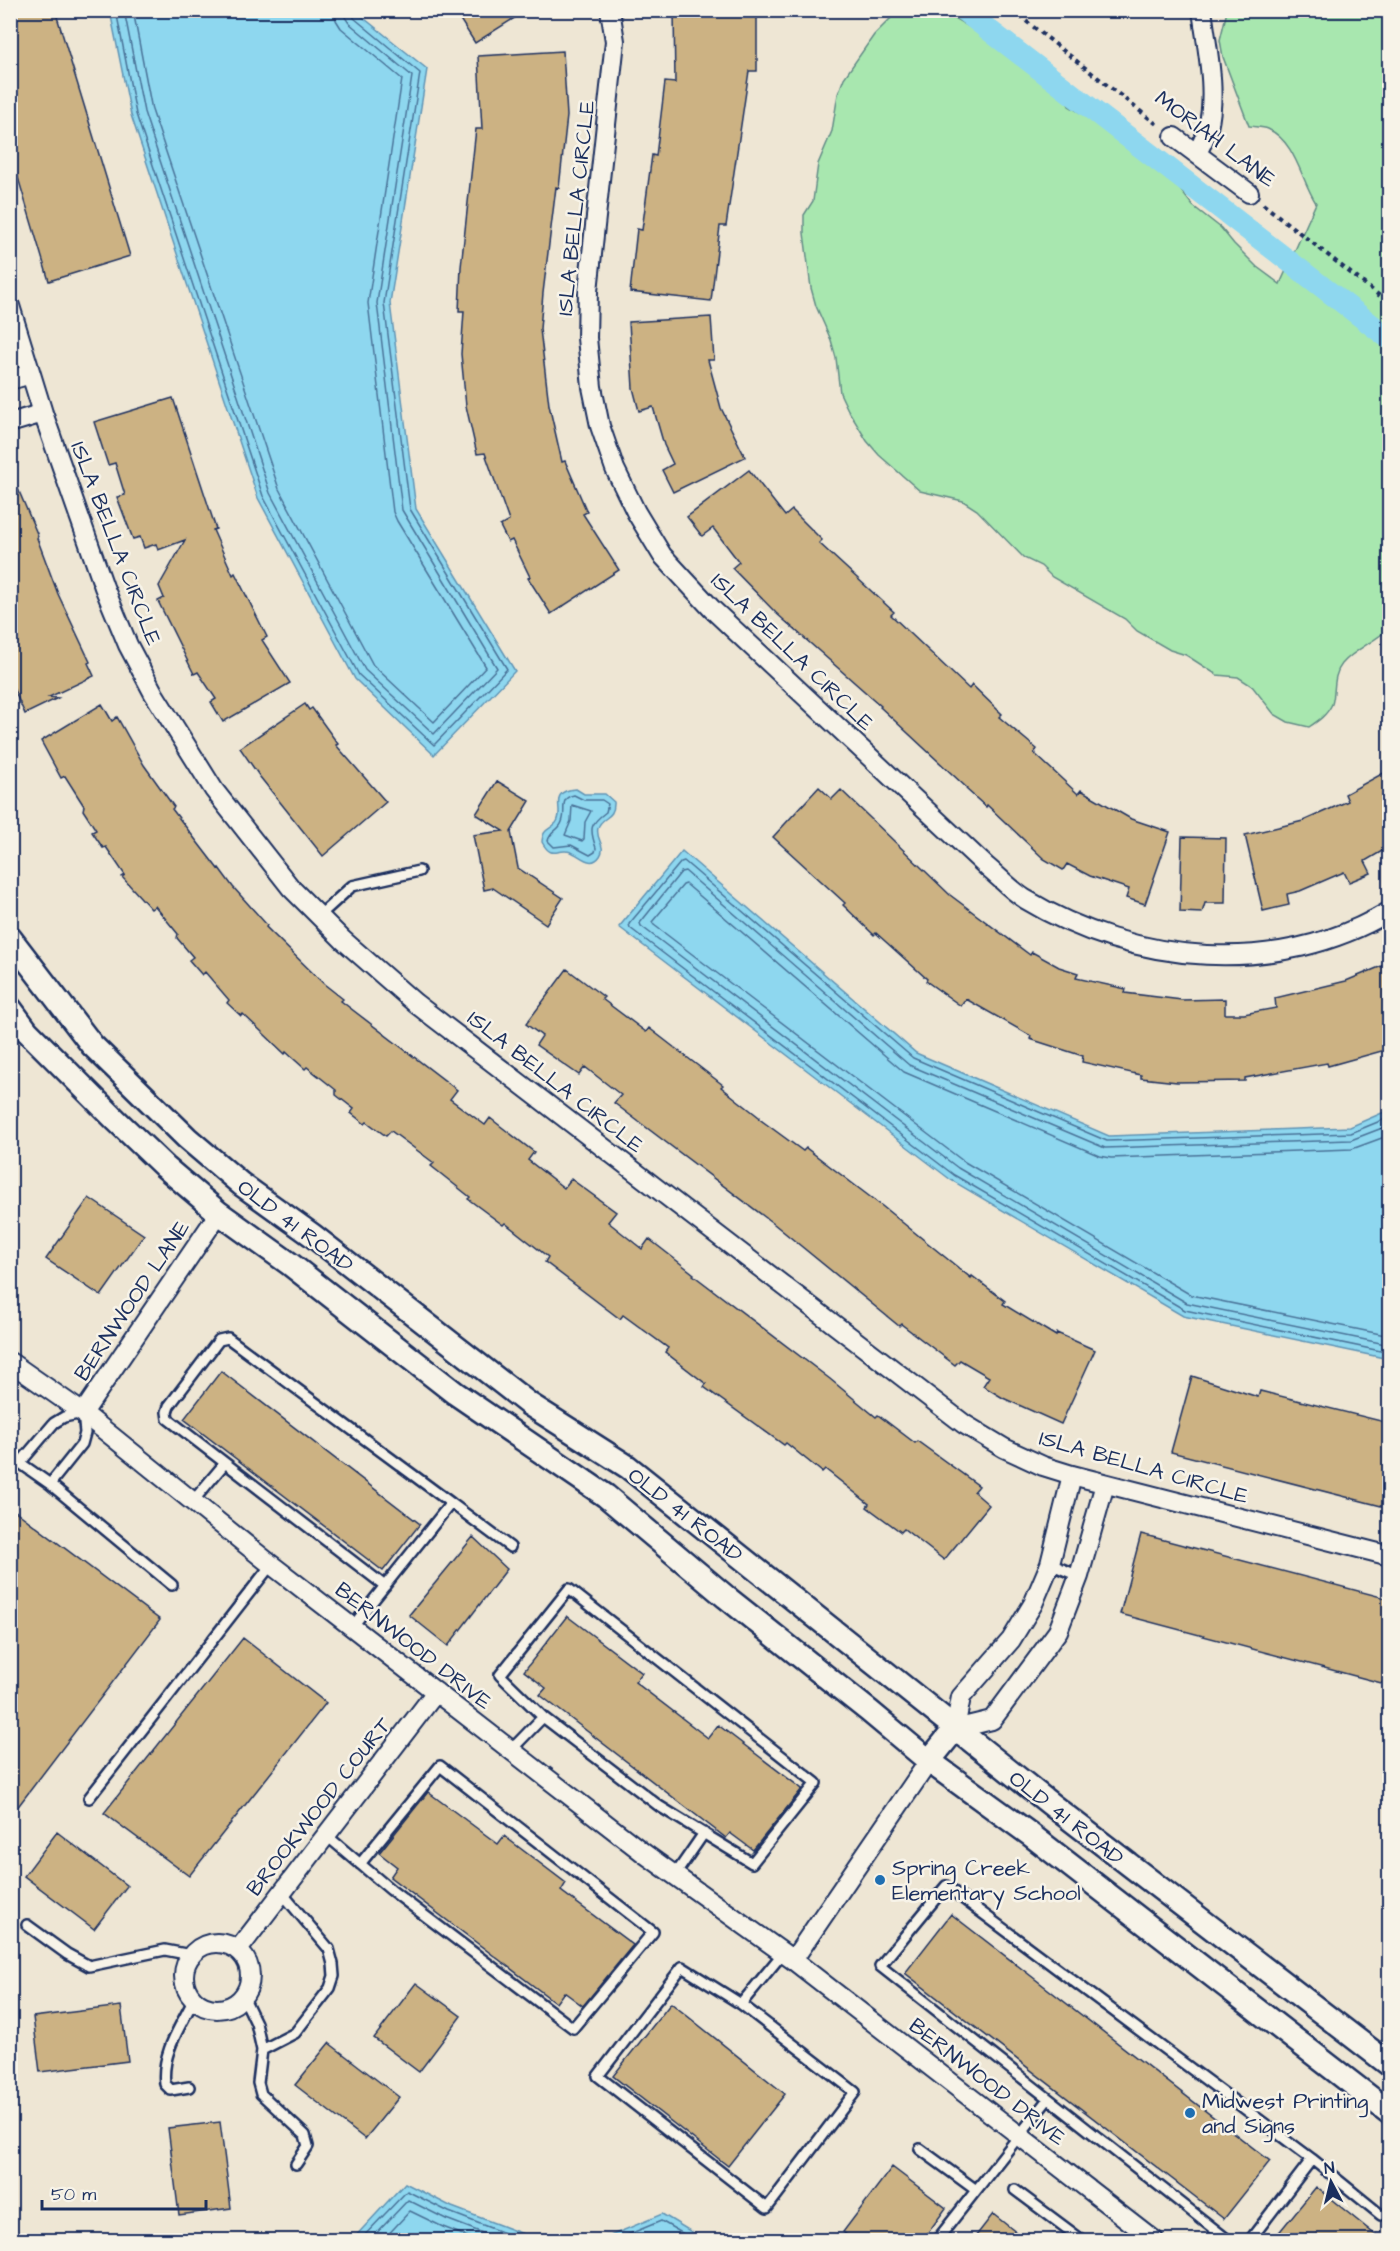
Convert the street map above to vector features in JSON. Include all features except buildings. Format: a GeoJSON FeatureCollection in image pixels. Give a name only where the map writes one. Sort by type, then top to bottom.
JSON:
{"type":"FeatureCollection","features":[{"type":"Feature","properties":{"kind":"street","name":"ISLA BELLA CIRCLE"},"geometry":{"type":"LineString","coordinates":[[610,10],[615,41],[588,291],[587,338],[592,387],[600,426],[615,469],[636,512],[662,555],[712,609],[987,867],[1023,897],[1057,916],[1094,933],[1138,945],[1180,953],[1225,956],[1271,953],[1314,944],[1371,922],[1389,911]]}},
{"type":"Feature","properties":{"kind":"street"},"geometry":{"type":"LineString","coordinates":[[1197,154],[1208,131],[1211,107],[1211,82],[1202,10]]}},
{"type":"Feature","properties":{"kind":"street","name":"MORIAH LANE"},"geometry":{"type":"LineString","coordinates":[[1174,137],[1249,193]]}},
{"type":"Feature","properties":{"kind":"street","name":"ISLA BELLA CIRCLE"},"geometry":{"type":"LineString","coordinates":[[10,306],[43,413],[104,587],[128,645],[154,694],[214,790],[291,888],[415,1003],[964,1424],[1004,1448],[1043,1466],[1072,1475],[1389,1556]]}},
{"type":"Feature","properties":{"kind":"street"},"geometry":{"type":"LineString","coordinates":[[10,380],[31,374]]}},
{"type":"Feature","properties":{"kind":"street"},"geometry":{"type":"LineString","coordinates":[[10,423],[43,413]]}},
{"type":"Feature","properties":{"kind":"street","name":"OLD 41 ROAD"},"geometry":{"type":"LineString","coordinates":[[10,938],[92,1045],[187,1138],[241,1184],[312,1235],[529,1404],[628,1467],[955,1729],[1389,2065]]}},
{"type":"Feature","properties":{"kind":"street","name":"OLD 41 ROAD"},"geometry":{"type":"LineString","coordinates":[[10,1008],[27,1031],[116,1120],[219,1214],[290,1264],[455,1393],[606,1496],[726,1597],[929,1761],[1031,1835],[1389,2113]]}},
{"type":"Feature","properties":{"kind":"street"},"geometry":{"type":"LineString","coordinates":[[219,1214],[241,1184]]}},
{"type":"Feature","properties":{"kind":"street","name":"BERNWOOD LANE"},"geometry":{"type":"LineString","coordinates":[[83,1413],[219,1214]]}},
{"type":"Feature","properties":{"kind":"street","name":"BERNWOOD DRIVE"},"geometry":{"type":"LineString","coordinates":[[10,1362],[83,1413],[271,1565],[675,1875],[788,1957],[1154,2241]]}},
{"type":"Feature","properties":{"kind":"street"},"geometry":{"type":"LineString","coordinates":[[788,1957],[929,1761],[955,1729],[962,1697],[1011,1640],[1033,1604],[1050,1564],[1072,1475]]}},
{"type":"Feature","properties":{"kind":"street"},"geometry":{"type":"LineString","coordinates":[[955,1729],[992,1720],[1058,1631],[1079,1576],[1105,1484]]}},
{"type":"Feature","properties":{"kind":"street","name":"BROOKWOOD COURT"},"geometry":{"type":"LineString","coordinates":[[238,1950],[436,1692]]}},
{"type":"Feature","properties":{"kind":"street"},"geometry":{"type":"LineString","coordinates":[[216,1942],[227,1944],[238,1950],[250,1968],[251,1980],[248,1991],[238,2002],[225,2009],[210,2010],[193,2001],[188,1995],[183,1980],[185,1965],[191,1955],[203,1946],[216,1942]]}},
{"type":"Feature","properties":{"kind":"lane"},"geometry":{"type":"LineString","coordinates":[[320,916],[352,886],[419,871]]}},
{"type":"Feature","properties":{"kind":"lane"},"geometry":{"type":"LineString","coordinates":[[385,1586],[168,1419],[169,1406],[219,1340],[228,1338],[510,1548]]}},
{"type":"Feature","properties":{"kind":"lane"},"geometry":{"type":"LineString","coordinates":[[20,1463],[54,1423],[64,1417],[83,1413],[85,1433],[82,1444],[50,1484]]}},
{"type":"Feature","properties":{"kind":"lane"},"geometry":{"type":"LineString","coordinates":[[10,1456],[50,1484],[172,1585]]}},
{"type":"Feature","properties":{"kind":"lane"},"geometry":{"type":"LineString","coordinates":[[193,1501],[225,1463]]}},
{"type":"Feature","properties":{"kind":"lane"},"geometry":{"type":"LineString","coordinates":[[352,1627],[451,1503]]}},
{"type":"Feature","properties":{"kind":"lane"},"geometry":{"type":"LineString","coordinates":[[1050,1564],[1079,1576]]}},
{"type":"Feature","properties":{"kind":"lane"},"geometry":{"type":"LineString","coordinates":[[89,1797],[271,1565]]}},
{"type":"Feature","properties":{"kind":"lane"},"geometry":{"type":"LineString","coordinates":[[568,1589],[816,1783],[752,1863],[659,1806],[543,1717],[500,1675],[568,1589]]}},
{"type":"Feature","properties":{"kind":"lane"},"geometry":{"type":"LineString","coordinates":[[511,1750],[543,1717]]}},
{"type":"Feature","properties":{"kind":"lane"},"geometry":{"type":"LineString","coordinates":[[326,1835],[360,1864],[391,1890],[573,2028],[653,1932],[440,1766],[360,1864]]}},
{"type":"Feature","properties":{"kind":"lane"},"geometry":{"type":"LineString","coordinates":[[675,1875],[704,1833]]}},
{"type":"Feature","properties":{"kind":"lane"},"geometry":{"type":"LineString","coordinates":[[1228,2241],[880,1966],[946,1886],[1312,2159],[1381,2215]]}},
{"type":"Feature","properties":{"kind":"lane"},"geometry":{"type":"LineString","coordinates":[[262,2050],[295,2033],[330,1988],[333,1976],[329,1949],[282,1893]]}},
{"type":"Feature","properties":{"kind":"lane"},"geometry":{"type":"LineString","coordinates":[[27,1925],[67,1954],[89,1966],[103,1965],[165,1950],[191,1955]]}},
{"type":"Feature","properties":{"kind":"lane"},"geometry":{"type":"LineString","coordinates":[[741,2004],[788,1957]]}},
{"type":"Feature","properties":{"kind":"lane"},"geometry":{"type":"LineString","coordinates":[[682,1967],[741,2004],[855,2092],[766,2208],[598,2076],[682,1967]]}},
{"type":"Feature","properties":{"kind":"lane"},"geometry":{"type":"LineString","coordinates":[[243,1996],[256,2024],[262,2050],[258,2083],[261,2094],[305,2134],[308,2146],[296,2164]]}},
{"type":"Feature","properties":{"kind":"lane"},"geometry":{"type":"LineString","coordinates":[[189,2087],[171,2090],[165,2084],[163,2070],[166,2056],[193,2001]]}},
{"type":"Feature","properties":{"kind":"lane"},"geometry":{"type":"LineString","coordinates":[[937,2241],[1048,2099]]}},
{"type":"Feature","properties":{"kind":"lane"},"geometry":{"type":"LineString","coordinates":[[920,2149],[976,2190]]}},
{"type":"Feature","properties":{"kind":"lane"},"geometry":{"type":"LineString","coordinates":[[1250,2241],[1312,2159]]}},
{"type":"Feature","properties":{"kind":"lane"},"geometry":{"type":"LineString","coordinates":[[1015,2190],[1082,2241]]}},
{"type":"Feature","properties":{"kind":"path","name":"MORIAH LANE"},"geometry":{"type":"LineString","coordinates":[[1012,10],[1174,137]]}},
{"type":"Feature","properties":{"kind":"path","name":"MORIAH LANE"},"geometry":{"type":"LineString","coordinates":[[1249,193],[1389,304]]}},
{"type":"Feature","properties":{"kind":"green space"},"geometry":{"type":"Polygon","coordinates":[[[934,11],[949,15],[993,41],[1005,52],[1062,89],[1069,106],[1114,133],[1154,169],[1171,178],[1193,206],[1221,228],[1257,267],[1280,284],[1316,203],[1292,152],[1285,143],[1268,129],[1249,126],[1223,57],[1220,40],[1227,11],[1389,11],[1389,269],[1385,262],[1390,278],[1389,628],[1342,664],[1335,679],[1330,708],[1325,715],[1309,727],[1288,722],[1274,714],[1252,686],[1238,677],[1217,675],[1186,655],[1170,650],[1137,631],[1125,619],[1052,577],[1041,566],[1024,558],[977,510],[963,501],[920,491],[879,455],[867,441],[848,410],[840,393],[836,358],[831,340],[811,288],[804,215],[813,201],[818,164],[832,131],[838,94],[844,78],[874,35],[897,12],[934,11]]]}},
{"type":"Feature","properties":{"kind":"water"},"geometry":{"type":"Polygon","coordinates":[[[110,11],[355,11],[427,69],[390,303],[416,509],[515,671],[434,755],[355,679],[258,498],[131,115],[110,11]]]}},
{"type":"Feature","properties":{"kind":"water"},"geometry":{"type":"Polygon","coordinates":[[[576,789],[584,794],[605,794],[614,802],[612,812],[598,828],[602,852],[597,860],[589,861],[566,851],[552,852],[542,842],[545,832],[556,823],[558,818],[559,797],[562,793],[576,789]]]}},
{"type":"Feature","properties":{"kind":"water"},"geometry":{"type":"Polygon","coordinates":[[[682,851],[916,1053],[1109,1136],[1350,1127],[1389,1110],[1389,1359],[1183,1316],[951,1180],[619,927],[682,851]]]}},
{"type":"Feature","properties":{"kind":"water"},"geometry":{"type":"Polygon","coordinates":[[[405,2183],[452,2207],[539,2240],[352,2240],[405,2183]]]}},
{"type":"Feature","properties":{"kind":"water"},"geometry":{"type":"Polygon","coordinates":[[[662,2214],[705,2240],[564,2240],[610,2236],[662,2214]]]}},
{"type":"Feature","properties":{"kind":"waterway"},"geometry":{"type":"LineString","coordinates":[[963,10],[1390,339]]}},
{"type":"Feature","properties":{"kind":"place","name":"Spring Creek Elementary School"},"geometry":{"type":"Point","coordinates":[880,1880]}},
{"type":"Feature","properties":{"kind":"place","name":"Midwest Printing and Signs"},"geometry":{"type":"Point","coordinates":[1190,2113]}}]}
